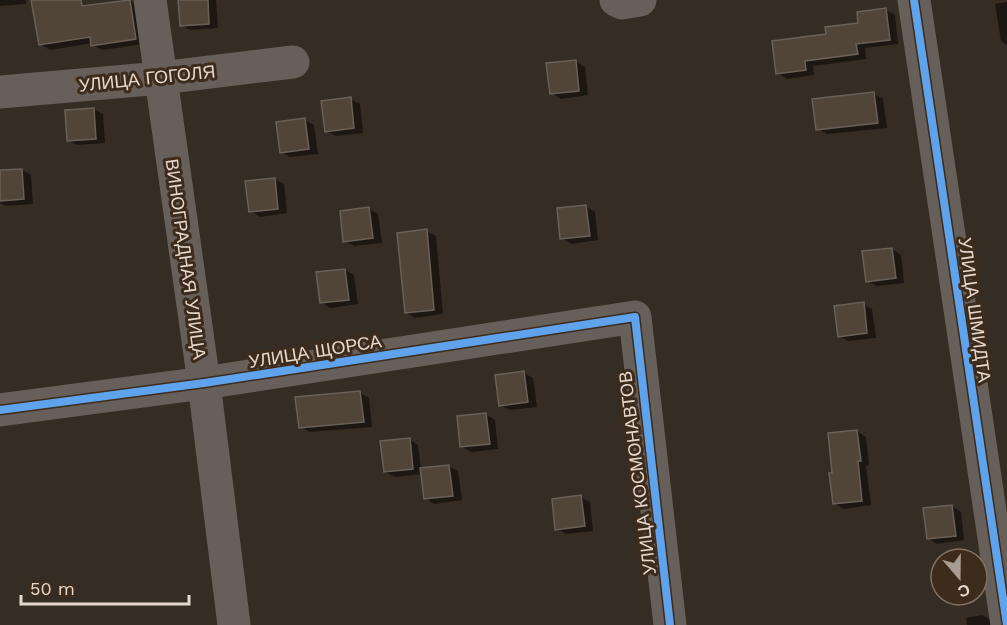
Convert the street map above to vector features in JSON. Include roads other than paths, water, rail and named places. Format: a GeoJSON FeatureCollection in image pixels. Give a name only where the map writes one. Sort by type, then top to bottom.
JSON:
{"type":"FeatureCollection","features":[{"type":"Feature","properties":{"kind":"street","name":"ВИНОГРАДНАЯ УЛИЦА"},"geometry":{"type":"LineString","coordinates":[[150,0],[204,383],[234,625]]}},
{"type":"Feature","properties":{"kind":"street"},"geometry":{"type":"LineString","coordinates":[[616,0],[622,3],[640,0]]}},
{"type":"Feature","properties":{"kind":"street","name":"УЛИЦА ШМИДТА"},"geometry":{"type":"LineString","coordinates":[[914,0],[1006,625]]}},
{"type":"Feature","properties":{"kind":"street","name":"УЛИЦА ГОГОЛЯ"},"geometry":{"type":"LineString","coordinates":[[0,93],[161,78],[293,62]]}},
{"type":"Feature","properties":{"kind":"street","name":"УЛИЦА ЩОРСА"},"geometry":{"type":"LineString","coordinates":[[0,410],[204,383],[635,317]]}},
{"type":"Feature","properties":{"kind":"street","name":"УЛИЦА КОСМОНАВТОВ"},"geometry":{"type":"LineString","coordinates":[[635,317],[670,625]]}}]}
